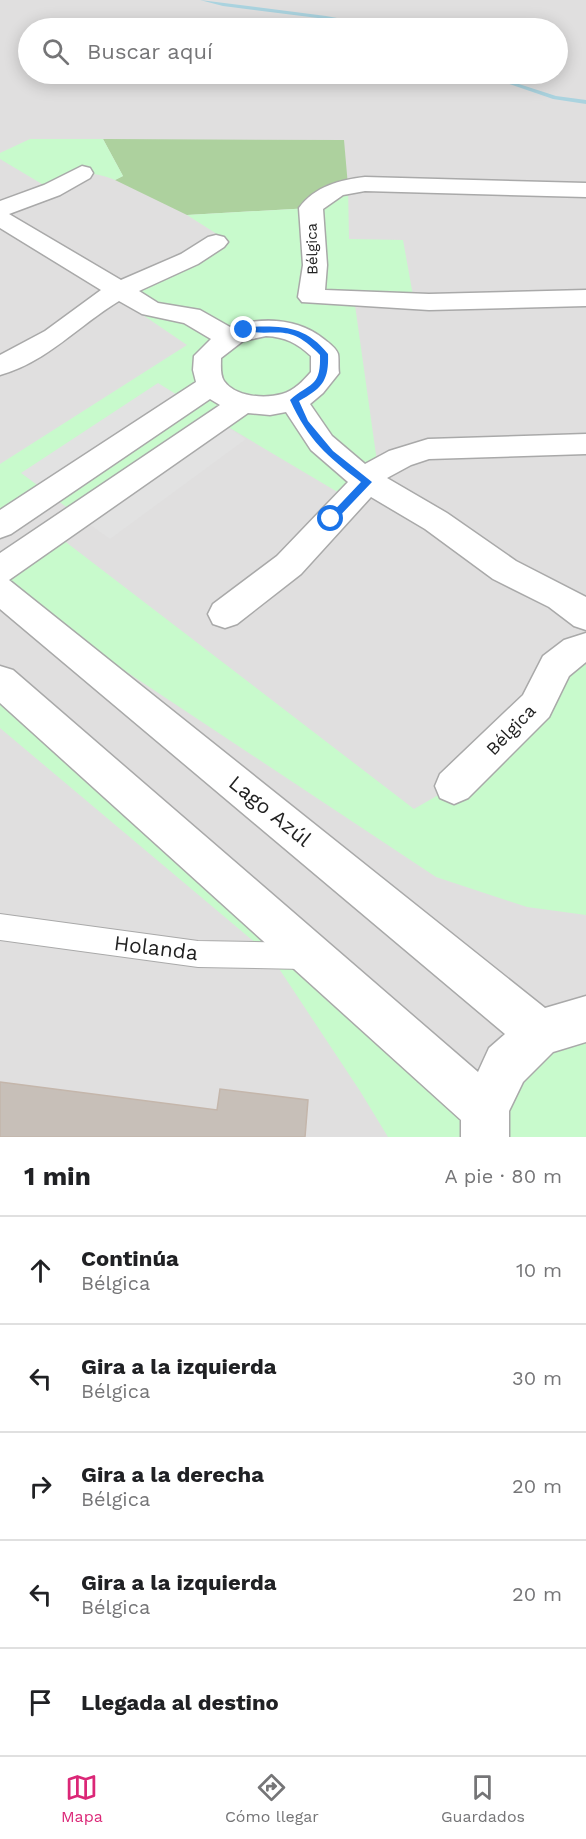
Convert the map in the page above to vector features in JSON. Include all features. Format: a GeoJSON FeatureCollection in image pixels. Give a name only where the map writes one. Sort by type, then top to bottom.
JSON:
{"type":"FeatureCollection","features":[{"type":"Feature","properties":{"kind":"street"},"geometry":{"type":"LineString","coordinates":[[0,209],[52,190],[82,173]]}},
{"type":"Feature","properties":{"kind":"street","name":"Bélgica"},"geometry":{"type":"LineString","coordinates":[[586,190],[365,184],[339,187],[322,196],[311,208],[315,265],[311,297],[429,302],[586,298]]}},
{"type":"Feature","properties":{"kind":"street"},"geometry":{"type":"LineString","coordinates":[[0,218],[151,309],[191,316],[212,326],[227,338]]}},
{"type":"Feature","properties":{"kind":"street"},"geometry":{"type":"LineString","coordinates":[[0,366],[59,334],[81,315],[120,290],[198,257],[216,242]]}},
{"type":"Feature","properties":{"kind":"street"},"geometry":{"type":"LineString","coordinates":[[282,328],[311,297]]}},
{"type":"Feature","properties":{"kind":"street"},"geometry":{"type":"LineString","coordinates":[[282,328],[308,338],[324,354],[325,373],[311,390],[288,403],[242,404],[224,396],[212,385],[207,370],[208,356],[227,338],[244,330],[282,328]]}},
{"type":"Feature","properties":{"kind":"street"},"geometry":{"type":"LineString","coordinates":[[0,526],[212,385]]}},
{"type":"Feature","properties":{"kind":"street"},"geometry":{"type":"LineString","coordinates":[[294,400],[305,423],[329,454],[367,482],[427,515],[482,556],[517,576],[570,601],[586,616]]}},
{"type":"Feature","properties":{"kind":"street"},"geometry":{"type":"LineString","coordinates":[[0,570],[242,404]]}},
{"type":"Feature","properties":{"kind":"street"},"geometry":{"type":"LineString","coordinates":[[225,614],[289,565],[378,469],[400,458],[428,449],[586,444]]}},
{"type":"Feature","properties":{"kind":"street","name":"Lago Azúl"},"geometry":{"type":"LineString","coordinates":[[0,590],[539,1033]]}},
{"type":"Feature","properties":{"kind":"street","name":"Bélgica"},"geometry":{"type":"LineString","coordinates":[[454,786],[536,706],[556,666],[576,650],[586,647]]}},
{"type":"Feature","properties":{"kind":"street"},"geometry":{"type":"LineString","coordinates":[[0,681],[313,956],[485,1124],[506,1065],[539,1033],[586,1019]]}},
{"type":"Feature","properties":{"kind":"lane","name":"Holanda"},"geometry":{"type":"LineString","coordinates":[[0,927],[198,954],[313,956]]}},
{"type":"Feature","properties":{"kind":"shaded area"},"geometry":{"type":"Polygon","coordinates":[[[0,0],[586,0],[586,1137],[0,1137],[0,0]]]}},
{"type":"Feature","properties":{"kind":"shaded area"},"geometry":{"type":"Polygon","coordinates":[[[158,383],[187,401],[48,493],[21,473],[158,383]]]}},
{"type":"Feature","properties":{"kind":"shaded area"},"geometry":{"type":"Polygon","coordinates":[[[218,421],[246,439],[110,539],[78,516],[218,421]]]}},
{"type":"Feature","properties":{"kind":"green space"},"geometry":{"type":"Polygon","coordinates":[[[30,139],[103,139],[123,176],[115,180],[96,174],[82,175],[52,190],[0,159],[0,153],[30,139]]]}},
{"type":"Feature","properties":{"kind":"green space"},"geometry":{"type":"Polygon","coordinates":[[[103,139],[344,140],[348,186],[311,208],[187,215],[115,180],[123,176],[103,139]]]}},
{"type":"Feature","properties":{"kind":"green space"},"geometry":{"type":"Polygon","coordinates":[[[348,186],[349,239],[403,240],[414,301],[354,298],[378,469],[351,500],[218,421],[78,516],[48,493],[0,526],[0,464],[187,345],[112,294],[220,236],[187,215],[311,208],[348,186]]]}},
{"type":"Feature","properties":{"kind":"green space"},"geometry":{"type":"Polygon","coordinates":[[[54,533],[414,809],[454,786],[586,647],[586,915],[527,907],[436,877],[0,588],[0,570],[54,533]]]}},
{"type":"Feature","properties":{"kind":"green space"},"geometry":{"type":"Polygon","coordinates":[[[0,682],[485,1110],[586,1019],[586,1137],[388,1137],[270,955],[0,728],[0,682]]]}},
{"type":"Feature","properties":{"kind":"building"},"geometry":{"type":"Polygon","coordinates":[[[0,1082],[217,1110],[220,1089],[308,1100],[305,1137],[0,1137],[0,1082]]]}},
{"type":"Feature","properties":{"kind":"waterway"},"geometry":{"type":"LineString","coordinates":[[203,0],[244,8],[330,18]]}},
{"type":"Feature","properties":{"kind":"waterway"},"geometry":{"type":"LineString","coordinates":[[513,84],[555,98],[586,102]]}},
{"type":"Feature","properties":{"kind":"route"},"geometry":{"type":"LineString","coordinates":[[244,330],[282,328],[308,338],[324,354],[325,373],[311,390],[294,400],[305,423],[329,454],[367,482],[331,519]]}}]}
